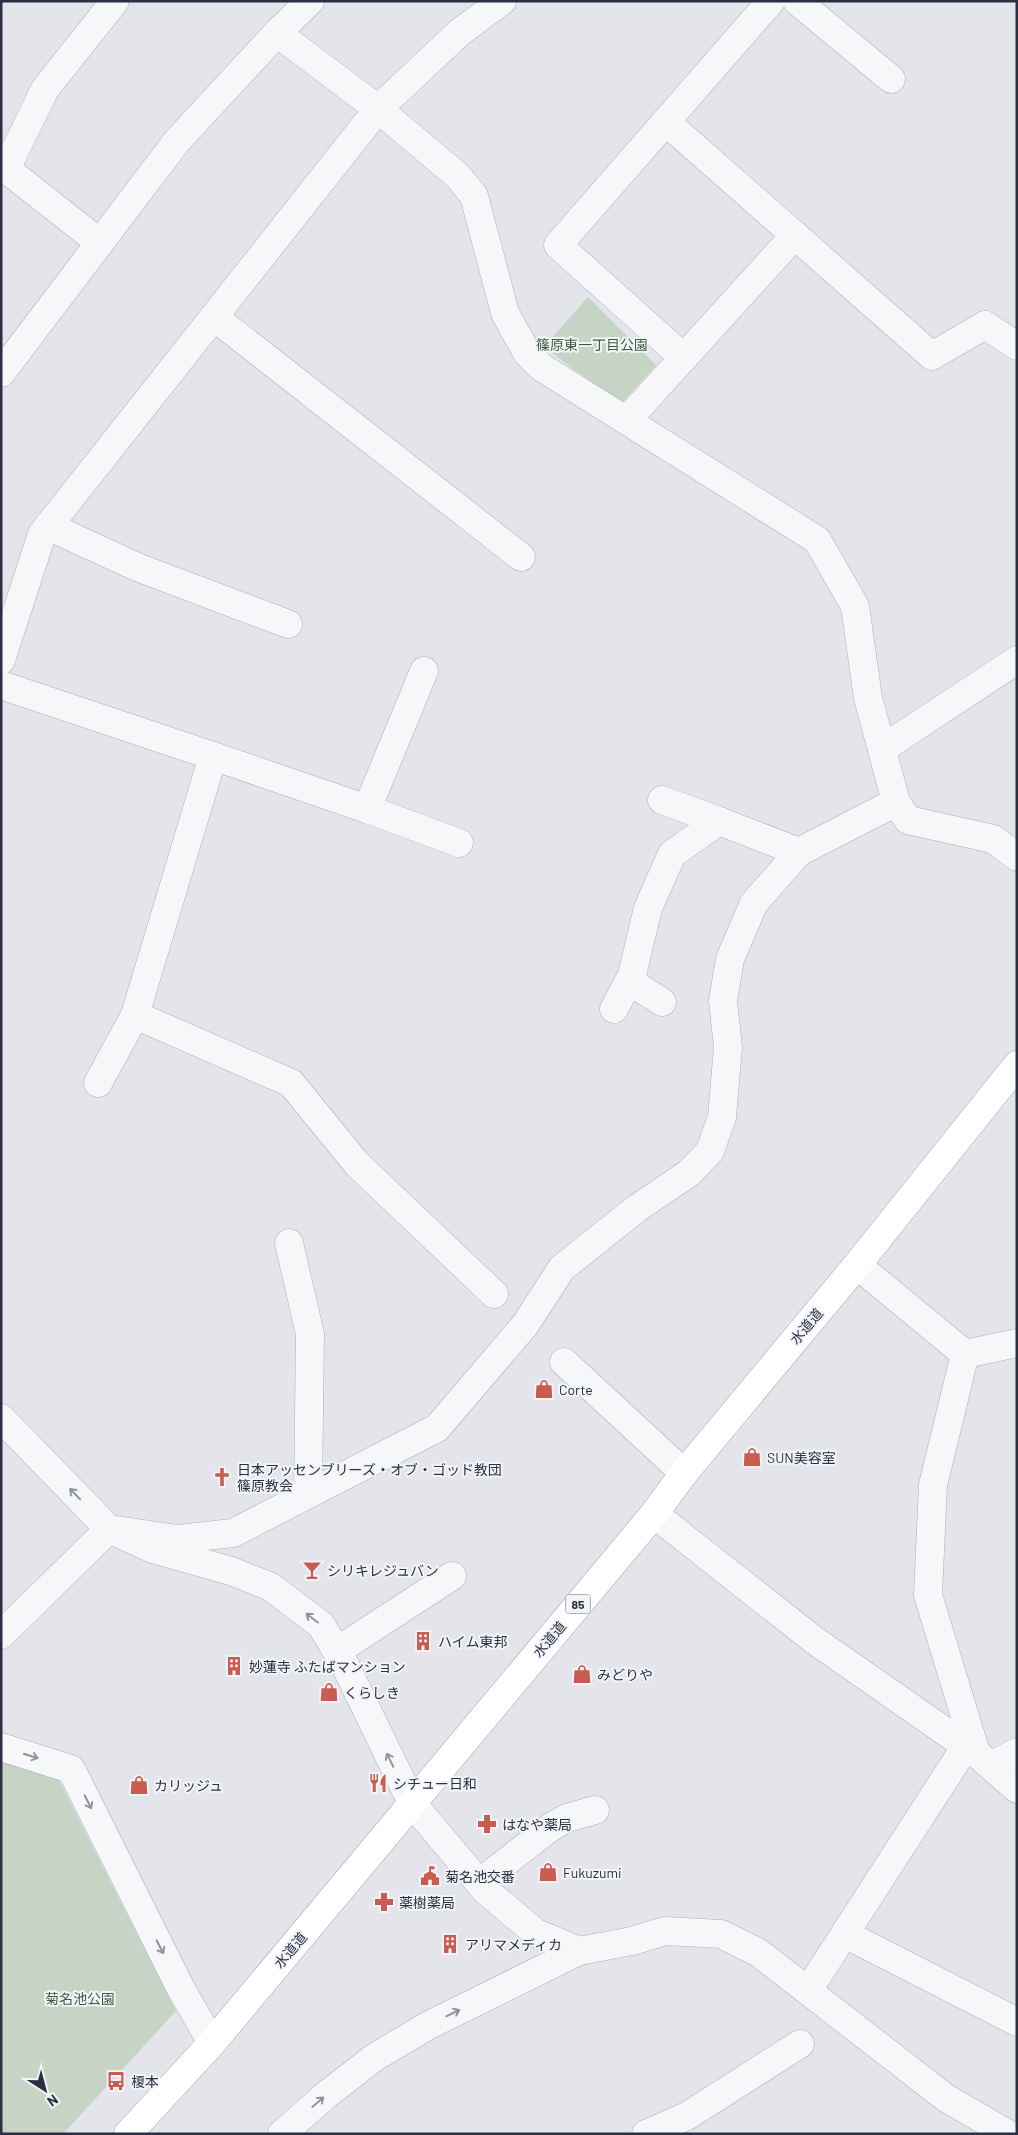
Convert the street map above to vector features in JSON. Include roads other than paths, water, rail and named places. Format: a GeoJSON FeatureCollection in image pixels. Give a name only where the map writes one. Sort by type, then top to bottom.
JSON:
{"type":"FeatureCollection","features":[{"type":"Feature","properties":{"kind":"main road","name":"水道道"},"geometry":{"type":"LineString","coordinates":[[128,2134],[212,2043],[654,1514],[684,1473],[856,1265],[1017,1065]]}},
{"type":"Feature","properties":{"kind":"street"},"geometry":{"type":"LineString","coordinates":[[100,244],[4,167],[45,89],[115,1]]}},
{"type":"Feature","properties":{"kind":"street"},"geometry":{"type":"LineString","coordinates":[[1,373],[177,141],[310,1]]}},
{"type":"Feature","properties":{"kind":"street"},"geometry":{"type":"LineString","coordinates":[[1,660],[42,534],[48,526],[378,109],[460,32],[502,1]]}},
{"type":"Feature","properties":{"kind":"street"},"geometry":{"type":"LineString","coordinates":[[684,358],[558,245],[771,1]]}},
{"type":"Feature","properties":{"kind":"street"},"geometry":{"type":"LineString","coordinates":[[797,1],[891,79]]}},
{"type":"Feature","properties":{"kind":"street"},"geometry":{"type":"LineString","coordinates":[[277,34],[378,109],[458,176],[474,196],[505,314],[527,353],[541,367],[817,540],[855,606],[868,698],[896,802],[908,820],[993,838],[1017,857]]}},
{"type":"Feature","properties":{"kind":"street"},"geometry":{"type":"LineString","coordinates":[[666,122],[932,356],[985,325],[1017,346]]}},
{"type":"Feature","properties":{"kind":"street"},"geometry":{"type":"LineString","coordinates":[[627,420],[795,235]]}},
{"type":"Feature","properties":{"kind":"street"},"geometry":{"type":"LineString","coordinates":[[214,317],[521,557]]}},
{"type":"Feature","properties":{"kind":"street"},"geometry":{"type":"LineString","coordinates":[[48,526],[137,567],[288,624]]}},
{"type":"Feature","properties":{"kind":"street"},"geometry":{"type":"LineString","coordinates":[[882,749],[1017,660]]}},
{"type":"Feature","properties":{"kind":"street"},"geometry":{"type":"LineString","coordinates":[[366,809],[424,671]]}},
{"type":"Feature","properties":{"kind":"street"},"geometry":{"type":"LineString","coordinates":[[1,685],[213,756],[459,843]]}},
{"type":"Feature","properties":{"kind":"street"},"geometry":{"type":"LineString","coordinates":[[98,1083],[135,1015],[213,756]]}},
{"type":"Feature","properties":{"kind":"street"},"geometry":{"type":"LineString","coordinates":[[662,800],[800,852]]}},
{"type":"Feature","properties":{"kind":"street"},"geometry":{"type":"LineString","coordinates":[[109,1529],[178,1539],[233,1533],[437,1428],[525,1325],[562,1268],[636,1209],[689,1174],[710,1151],[722,1117],[728,1047],[723,1001],[730,958],[754,903],[800,852],[896,802]]}},
{"type":"Feature","properties":{"kind":"street"},"geometry":{"type":"LineString","coordinates":[[614,1009],[632,975],[648,908],[672,854],[719,821]]}},
{"type":"Feature","properties":{"kind":"street"},"geometry":{"type":"LineString","coordinates":[[629,981],[662,1002]]}},
{"type":"Feature","properties":{"kind":"street"},"geometry":{"type":"LineString","coordinates":[[135,1015],[292,1083],[357,1164],[494,1294]]}},
{"type":"Feature","properties":{"kind":"street"},"geometry":{"type":"LineString","coordinates":[[290,1243],[310,1334],[308,1494]]}},
{"type":"Feature","properties":{"kind":"street"},"geometry":{"type":"LineString","coordinates":[[856,1265],[964,1354]]}},
{"type":"Feature","properties":{"kind":"street"},"geometry":{"type":"LineString","coordinates":[[964,1354],[1017,1343]]}},
{"type":"Feature","properties":{"kind":"street"},"geometry":{"type":"LineString","coordinates":[[964,1354],[933,1486],[928,1595],[978,1755]]}},
{"type":"Feature","properties":{"kind":"street"},"geometry":{"type":"LineString","coordinates":[[564,1362],[684,1473]]}},
{"type":"Feature","properties":{"kind":"street"},"geometry":{"type":"LineString","coordinates":[[1,1418],[109,1529],[152,1548],[231,1571],[271,1587],[321,1624],[337,1651],[412,1803],[485,1890],[536,1933],[579,1951]]}},
{"type":"Feature","properties":{"kind":"street"},"geometry":{"type":"LineString","coordinates":[[654,1514],[814,1640],[978,1755],[1017,1789]]}},
{"type":"Feature","properties":{"kind":"street"},"geometry":{"type":"LineString","coordinates":[[1,1635],[109,1529]]}},
{"type":"Feature","properties":{"kind":"street"},"geometry":{"type":"LineString","coordinates":[[337,1651],[452,1576]]}},
{"type":"Feature","properties":{"kind":"street"},"geometry":{"type":"LineString","coordinates":[[1,1747],[71,1769],[182,1989],[212,2043]]}},
{"type":"Feature","properties":{"kind":"street"},"geometry":{"type":"LineString","coordinates":[[809,1989],[845,1934],[978,1755],[1017,1752]]}},
{"type":"Feature","properties":{"kind":"street"},"geometry":{"type":"LineString","coordinates":[[479,1882],[567,1818],[595,1810]]}},
{"type":"Feature","properties":{"kind":"street"},"geometry":{"type":"LineString","coordinates":[[282,2134],[326,2095],[375,2057],[429,2024],[579,1951],[632,1941],[665,1931],[721,1934],[759,1953],[809,1989],[946,2098],[1008,2134]]}},
{"type":"Feature","properties":{"kind":"street"},"geometry":{"type":"LineString","coordinates":[[845,1934],[1017,2022]]}},
{"type":"Feature","properties":{"kind":"street"},"geometry":{"type":"LineString","coordinates":[[646,2134],[687,2116],[800,2044]]}},
{"type":"Feature","properties":{"kind":"place","name":"Corte"},"geometry":{"type":"Point","coordinates":[544,1389]}},
{"type":"Feature","properties":{"kind":"place","name":"SUN美容室"},"geometry":{"type":"Point","coordinates":[752,1457]}},
{"type":"Feature","properties":{"kind":"place","name":"日本アッセンブリーズ・オブ・ゴッド教団 篠原教会"},"geometry":{"type":"Point","coordinates":[222,1477]}},
{"type":"Feature","properties":{"kind":"place","name":"シリキレジュバン"},"geometry":{"type":"Point","coordinates":[312,1570]}},
{"type":"Feature","properties":{"kind":"place","name":"ハイム東邦"},"geometry":{"type":"Point","coordinates":[423,1641]}},
{"type":"Feature","properties":{"kind":"place","name":"妙蓮寺 ふたばマンション"},"geometry":{"type":"Point","coordinates":[234,1666]}},
{"type":"Feature","properties":{"kind":"place","name":"みどりや"},"geometry":{"type":"Point","coordinates":[582,1674]}},
{"type":"Feature","properties":{"kind":"place","name":"くらしき"},"geometry":{"type":"Point","coordinates":[329,1692]}},
{"type":"Feature","properties":{"kind":"place","name":"シチュー日和"},"geometry":{"type":"Point","coordinates":[378,1783]}},
{"type":"Feature","properties":{"kind":"place","name":"カリッジュ"},"geometry":{"type":"Point","coordinates":[139,1785]}},
{"type":"Feature","properties":{"kind":"place","name":"はなや薬局"},"geometry":{"type":"Point","coordinates":[487,1824]}},
{"type":"Feature","properties":{"kind":"place","name":"Fukuzumi"},"geometry":{"type":"Point","coordinates":[548,1872]}},
{"type":"Feature","properties":{"kind":"place","name":"菊名池交番"},"geometry":{"type":"Point","coordinates":[430,1876]}},
{"type":"Feature","properties":{"kind":"place","name":"薬樹薬局"},"geometry":{"type":"Point","coordinates":[384,1902]}},
{"type":"Feature","properties":{"kind":"place","name":"アリマメディカ"},"geometry":{"type":"Point","coordinates":[450,1944]}},
{"type":"Feature","properties":{"kind":"place","name":"榎本"},"geometry":{"type":"Point","coordinates":[116,2081]}},
{"type":"Feature","properties":{"kind":"park label","name":"篠原東一丁目公園"},"geometry":{"type":"Point","coordinates":[592,344]}},
{"type":"Feature","properties":{"kind":"park label","name":"菊名池公園"},"geometry":{"type":"Point","coordinates":[80,1998]}}]}
